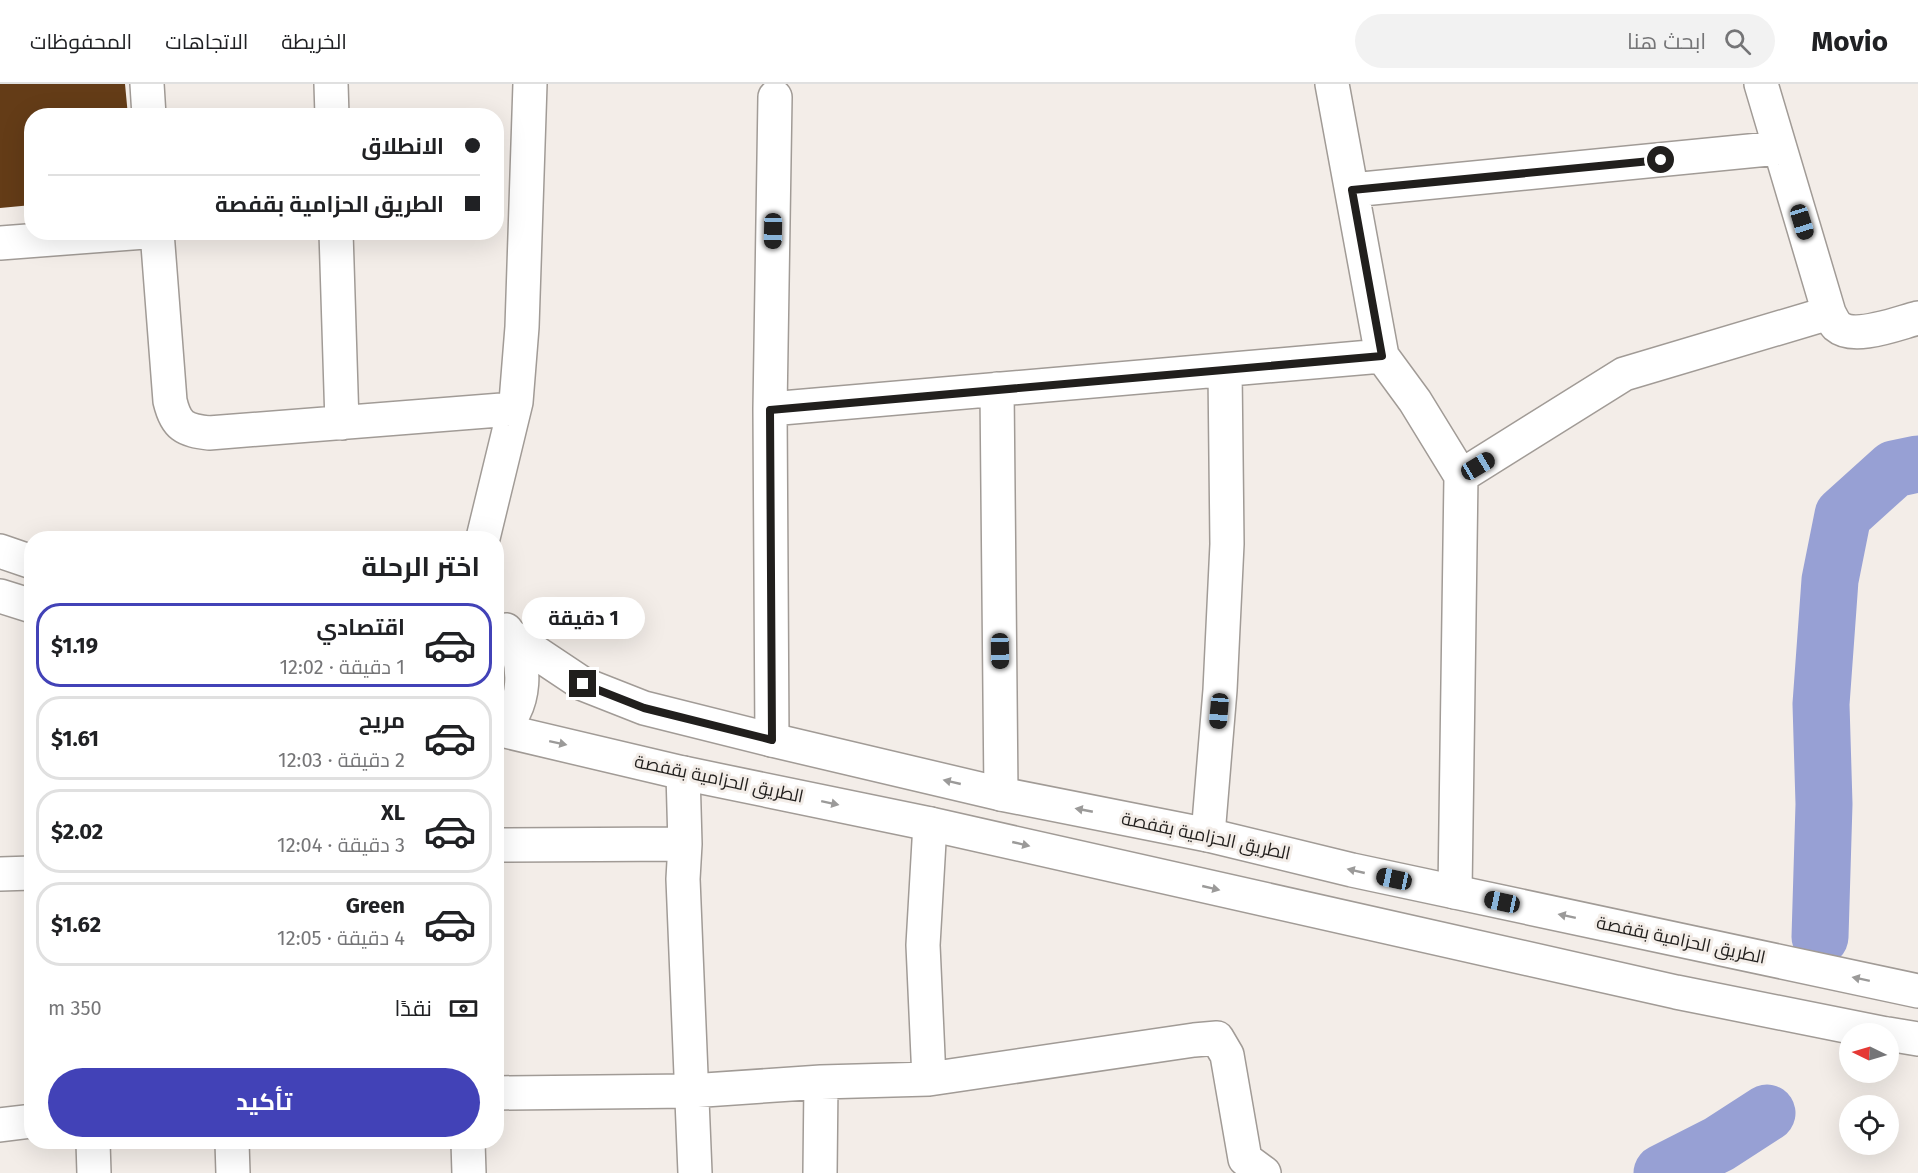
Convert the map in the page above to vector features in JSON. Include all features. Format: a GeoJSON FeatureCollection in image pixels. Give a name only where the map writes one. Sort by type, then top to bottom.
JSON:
{"type":"FeatureCollection","features":[{"type":"Feature","properties":{"kind":"street"},"geometry":{"type":"LineString","coordinates":[[147,84],[148,108]]}},
{"type":"Feature","properties":{"kind":"street"},"geometry":{"type":"LineString","coordinates":[[331,84],[332,108]]}},
{"type":"Feature","properties":{"kind":"street"},"geometry":{"type":"LineString","coordinates":[[485,531],[514,409],[522,327],[530,84]]}},
{"type":"Feature","properties":{"kind":"street"},"geometry":{"type":"LineString","coordinates":[[1332,84],[1382,356],[1415,401],[1461,477],[1455,892]]}},
{"type":"Feature","properties":{"kind":"street"},"geometry":{"type":"LineString","coordinates":[[1761,84],[1829,313],[1838,326],[1850,332],[1867,331],[1918,318]]}},
{"type":"Feature","properties":{"kind":"street"},"geometry":{"type":"LineString","coordinates":[[772,740],[770,410],[775,97]]}},
{"type":"Feature","properties":{"kind":"street"},"geometry":{"type":"LineString","coordinates":[[1352,190],[1780,148]]}},
{"type":"Feature","properties":{"kind":"street"},"geometry":{"type":"LineString","coordinates":[[0,243],[40,240]]}},
{"type":"Feature","properties":{"kind":"street"},"geometry":{"type":"LineString","coordinates":[[158,240],[170,401],[174,418],[183,426],[209,433],[514,409]]}},
{"type":"Feature","properties":{"kind":"street"},"geometry":{"type":"LineString","coordinates":[[336,240],[342,423]]}},
{"type":"Feature","properties":{"kind":"street"},"geometry":{"type":"LineString","coordinates":[[1461,477],[1624,374],[1829,313]]}},
{"type":"Feature","properties":{"kind":"street"},"geometry":{"type":"LineString","coordinates":[[770,410],[1382,356]]}},
{"type":"Feature","properties":{"kind":"street"},"geometry":{"type":"LineString","coordinates":[[1208,835],[1220,690],[1227,544],[1225,370]]}},
{"type":"Feature","properties":{"kind":"street"},"geometry":{"type":"LineString","coordinates":[[998,389],[1001,794]]}},
{"type":"Feature","properties":{"kind":"street"},"geometry":{"type":"LineString","coordinates":[[0,551],[24,559]]}},
{"type":"Feature","properties":{"kind":"street"},"geometry":{"type":"LineString","coordinates":[[0,596],[24,604]]}},
{"type":"Feature","properties":{"kind":"street"},"geometry":{"type":"LineString","coordinates":[[504,628],[521,659],[522,685],[516,710],[504,726]]}},
{"type":"Feature","properties":{"kind":"street","name":"الطريق الحزامية بقفصة"},"geometry":{"type":"LineString","coordinates":[[504,628],[583,684],[644,708],[1001,794],[1208,835],[1352,870],[1918,991]]}},
{"type":"Feature","properties":{"kind":"street","name":"الطريق الحزامية بقفصة"},"geometry":{"type":"LineString","coordinates":[[504,733],[930,824],[1676,992],[1839,1024]]}},
{"type":"Feature","properties":{"kind":"street"},"geometry":{"type":"LineString","coordinates":[[683,772],[685,844],[683,879],[695,1173]]}},
{"type":"Feature","properties":{"kind":"street"},"geometry":{"type":"LineString","coordinates":[[929,1078],[923,945],[930,824]]}},
{"type":"Feature","properties":{"kind":"street"},"geometry":{"type":"LineString","coordinates":[[504,845],[685,844]]}},
{"type":"Feature","properties":{"kind":"street"},"geometry":{"type":"LineString","coordinates":[[0,874],[24,873]]}},
{"type":"Feature","properties":{"kind":"street","name":"الطريق الحزامية بقفصة"},"geometry":{"type":"LineString","coordinates":[[1899,1036],[1918,1039]]}},
{"type":"Feature","properties":{"kind":"street"},"geometry":{"type":"LineString","coordinates":[[504,1093],[690,1091],[821,1082],[929,1078],[1217,1038],[1227,1055],[1246,1168]]}},
{"type":"Feature","properties":{"kind":"street"},"geometry":{"type":"LineString","coordinates":[[820,1173],[821,1082]]}},
{"type":"Feature","properties":{"kind":"street"},"geometry":{"type":"LineString","coordinates":[[0,1125],[24,1122]]}},
{"type":"Feature","properties":{"kind":"street"},"geometry":{"type":"LineString","coordinates":[[93,1149],[94,1173]]}},
{"type":"Feature","properties":{"kind":"street"},"geometry":{"type":"LineString","coordinates":[[232,1149],[233,1173]]}},
{"type":"Feature","properties":{"kind":"street"},"geometry":{"type":"LineString","coordinates":[[468,1149],[469,1173]]}},
{"type":"Feature","properties":{"kind":"building"},"geometry":{"type":"Polygon","coordinates":[[[0,84],[125,84],[127,108],[24,108],[24,206],[0,208],[0,84]]]}},
{"type":"Feature","properties":{"kind":"waterway"},"geometry":{"type":"LineString","coordinates":[[1820,937],[1824,804],[1821,704],[1830,580],[1843,515],[1894,469],[1918,464]]}},
{"type":"Feature","properties":{"kind":"waterway"},"geometry":{"type":"LineString","coordinates":[[1662,1173],[1719,1144],[1767,1113]]}},
{"type":"Feature","properties":{"kind":"route"},"geometry":{"type":"LineString","coordinates":[[583,684],[644,708],[772,740],[770,410],[1382,356],[1352,190],[1661,160]]}}]}
